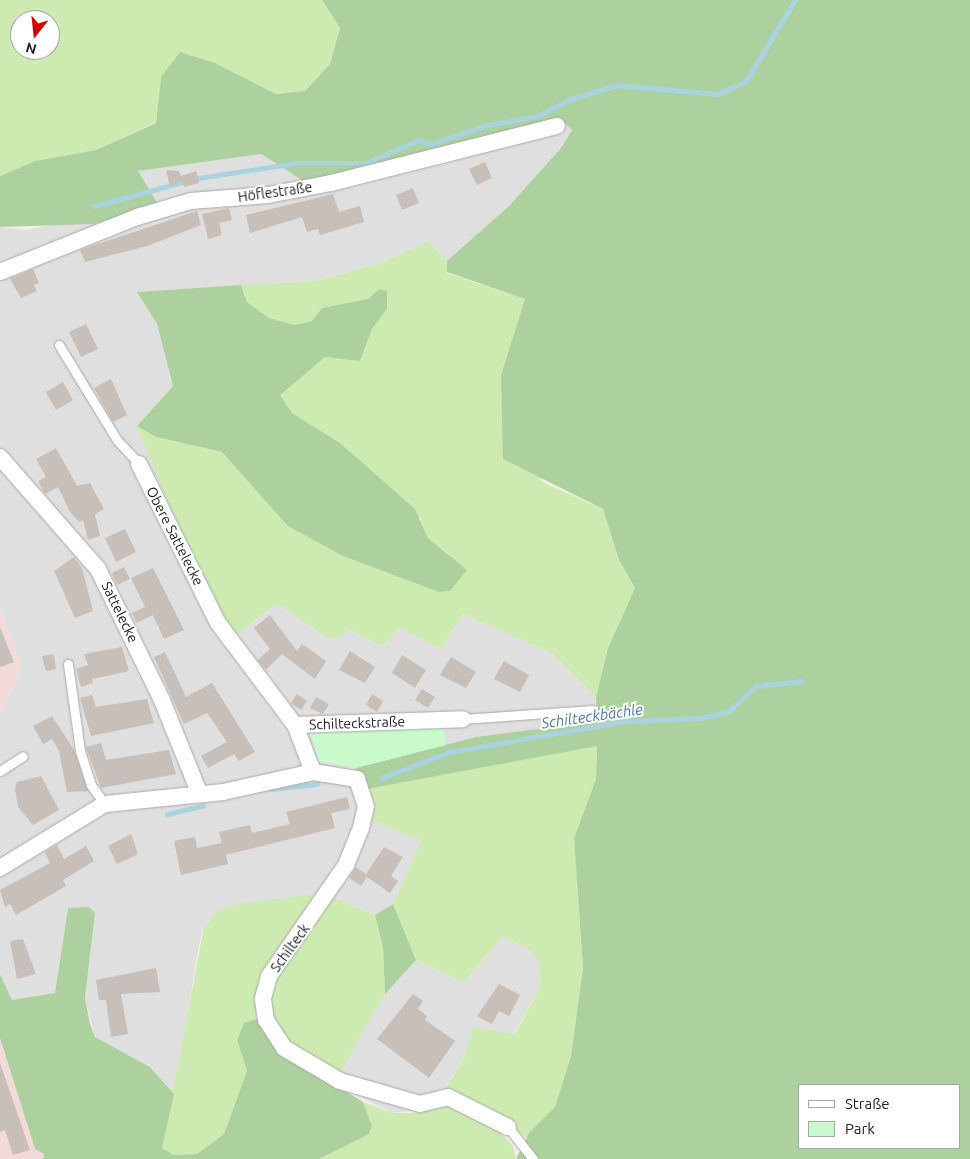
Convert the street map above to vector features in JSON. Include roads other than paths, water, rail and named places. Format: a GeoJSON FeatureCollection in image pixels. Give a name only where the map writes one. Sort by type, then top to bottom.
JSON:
{"type":"FeatureCollection","features":[{"type":"Feature","properties":{"kind":"street","name":"Höflestraße"},"geometry":{"type":"LineString","coordinates":[[0,272],[119,223],[191,201],[268,196],[331,183],[556,126]]}},
{"type":"Feature","properties":{"kind":"street","name":"Sattelecke"},"geometry":{"type":"LineString","coordinates":[[0,457],[98,569],[161,698],[199,792]]}},
{"type":"Feature","properties":{"kind":"street","name":"Obere Sattelecke"},"geometry":{"type":"LineString","coordinates":[[139,464],[218,623],[295,724]]}},
{"type":"Feature","properties":{"kind":"street","name":"Schilteckstraße"},"geometry":{"type":"LineString","coordinates":[[313,772],[295,724],[463,719]]}},
{"type":"Feature","properties":{"kind":"street"},"geometry":{"type":"LineString","coordinates":[[0,868],[105,804],[199,792],[245,789],[313,772]]}},
{"type":"Feature","properties":{"kind":"street","name":"Schilteck"},"geometry":{"type":"LineString","coordinates":[[313,772],[357,778],[366,806],[346,865],[269,976],[263,999],[272,1034],[284,1048],[340,1081],[395,1100],[420,1104],[448,1098],[508,1127]]}},
{"type":"Feature","properties":{"kind":"lane","name":"Obere Sattelecke"},"geometry":{"type":"LineString","coordinates":[[59,345],[117,440],[139,464]]}},
{"type":"Feature","properties":{"kind":"lane"},"geometry":{"type":"LineString","coordinates":[[68,664],[80,751],[91,785],[105,804]]}},
{"type":"Feature","properties":{"kind":"lane","name":"Schilteckstraße"},"geometry":{"type":"LineString","coordinates":[[463,719],[593,710]]}},
{"type":"Feature","properties":{"kind":"lane"},"geometry":{"type":"LineString","coordinates":[[0,771],[23,756]]}},
{"type":"Feature","properties":{"kind":"lane"},"geometry":{"type":"LineString","coordinates":[[508,1127],[533,1159]]}},
{"type":"Feature","properties":{"kind":"waterway"},"geometry":{"type":"LineString","coordinates":[[198,178],[296,163],[366,163],[419,140],[432,144],[483,126],[537,116],[568,100],[617,85],[718,94],[746,81],[795,0]]}},
{"type":"Feature","properties":{"kind":"waterway"},"geometry":{"type":"LineString","coordinates":[[94,206],[183,182]]}},
{"type":"Feature","properties":{"kind":"waterway","name":"Schilteckbächle"},"geometry":{"type":"LineString","coordinates":[[381,778],[450,752],[626,721],[701,718],[729,711],[756,686],[802,681]]}},
{"type":"Feature","properties":{"kind":"waterway","name":"Schilteckbächle"},"geometry":{"type":"LineString","coordinates":[[271,789],[317,784]]}},
{"type":"Feature","properties":{"kind":"waterway","name":"Schilteckbächle"},"geometry":{"type":"LineString","coordinates":[[167,814],[203,806]]}}]}
